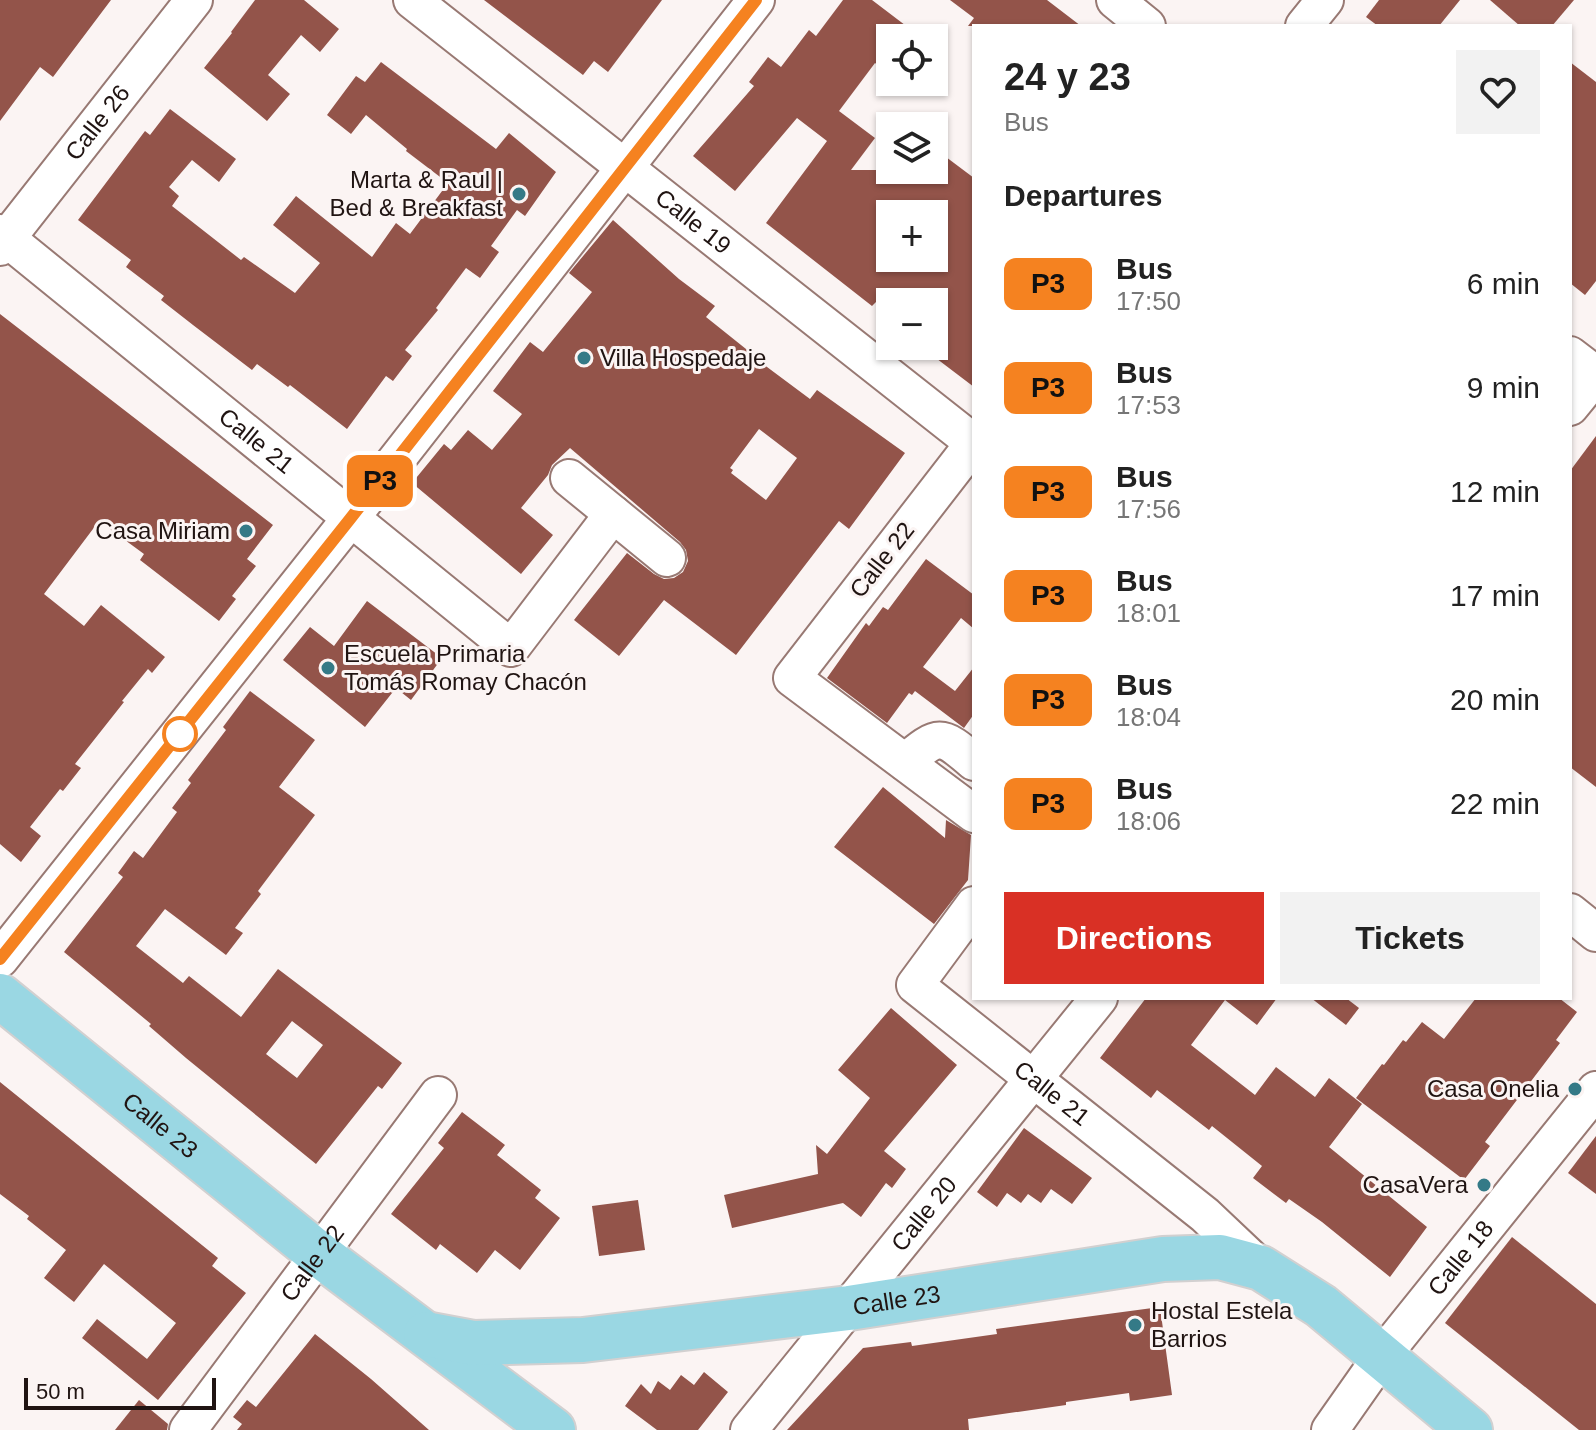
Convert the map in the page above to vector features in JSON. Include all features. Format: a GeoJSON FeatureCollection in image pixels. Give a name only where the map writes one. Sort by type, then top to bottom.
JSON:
{"type":"FeatureCollection","features":[{"type":"Feature","properties":{"kind":"main road","name":"Calle 23"},"geometry":{"type":"LineString","coordinates":[[0,996],[320,1255],[426,1334],[474,1343],[529,1344],[583,1340],[849,1308],[1163,1259],[1220,1257],[1261,1268],[1321,1306],[1470,1430]]}},
{"type":"Feature","properties":{"kind":"main road"},"geometry":{"type":"LineString","coordinates":[[426,1334],[553,1430]]}},
{"type":"Feature","properties":{"kind":"street","name":"Calle 26"},"geometry":{"type":"LineString","coordinates":[[2,239],[194,0]]}},
{"type":"Feature","properties":{"kind":"street","name":"Calle 19"},"geometry":{"type":"LineString","coordinates":[[412,0],[972,441]]}},
{"type":"Feature","properties":{"kind":"street"},"geometry":{"type":"LineString","coordinates":[[0,959],[350,519],[756,0]]}},
{"type":"Feature","properties":{"kind":"street"},"geometry":{"type":"LineString","coordinates":[[1115,0],[1145,24]]}},
{"type":"Feature","properties":{"kind":"street"},"geometry":{"type":"LineString","coordinates":[[1306,24],[1325,0]]}},
{"type":"Feature","properties":{"kind":"street","name":"Calle 21"},"geometry":{"type":"LineString","coordinates":[[2,239],[511,648],[613,514]]}},
{"type":"Feature","properties":{"kind":"street"},"geometry":{"type":"LineString","coordinates":[[1572,357],[1596,375],[1572,405]]}},
{"type":"Feature","properties":{"kind":"street","name":"Calle 22"},"geometry":{"type":"LineString","coordinates":[[905,762],[792,678],[972,446]]}},
{"type":"Feature","properties":{"kind":"street"},"geometry":{"type":"LineString","coordinates":[[569,478],[667,558]]}},
{"type":"Feature","properties":{"kind":"street"},"geometry":{"type":"LineString","coordinates":[[972,760],[942,740],[929,742],[905,762],[972,812]]}},
{"type":"Feature","properties":{"kind":"street","name":"Calle 21"},"geometry":{"type":"LineString","coordinates":[[972,908],[915,985],[1205,1215],[1261,1268]]}},
{"type":"Feature","properties":{"kind":"street"},"geometry":{"type":"LineString","coordinates":[[1572,914],[1596,933]]}},
{"type":"Feature","properties":{"kind":"street","name":"Calle 20"},"geometry":{"type":"LineString","coordinates":[[749,1430],[1097,1000]]}},
{"type":"Feature","properties":{"kind":"street","name":"Calle 18"},"geometry":{"type":"LineString","coordinates":[[1330,1430],[1382,1356],[1596,1090]]}},
{"type":"Feature","properties":{"kind":"street","name":"Calle 22"},"geometry":{"type":"LineString","coordinates":[[188,1430],[438,1095]]}},
{"type":"Feature","properties":{"kind":"building"},"geometry":{"type":"Polygon","coordinates":[[[0,0],[111,0],[53,77],[40,67],[0,121],[0,0]]]}},
{"type":"Feature","properties":{"kind":"building"},"geometry":{"type":"Polygon","coordinates":[[[255,0],[304,0],[339,29],[320,52],[301,35],[268,75],[290,94],[267,121],[204,68],[255,0]]]}},
{"type":"Feature","properties":{"kind":"building"},"geometry":{"type":"Polygon","coordinates":[[[484,0],[662,0],[608,72],[594,61],[583,75],[484,0]]]}},
{"type":"Feature","properties":{"kind":"building"},"geometry":{"type":"Polygon","coordinates":[[[843,0],[872,0],[904,24],[876,24],[876,64],[839,111],[875,138],[851,170],[876,170],[876,184],[948,184],[948,158],[972,176],[972,385],[938,360],[948,360],[948,288],[876,288],[876,302],[872,306],[766,223],[827,141],[797,118],[735,191],[693,156],[754,86],[749,82],[768,57],[781,67],[809,30],[816,36],[843,0]]]}},
{"type":"Feature","properties":{"kind":"building"},"geometry":{"type":"Polygon","coordinates":[[[950,0],[1047,0],[1078,24],[968,26],[974,18],[950,0]]]}},
{"type":"Feature","properties":{"kind":"building"},"geometry":{"type":"Polygon","coordinates":[[[1379,0],[1460,0],[1441,24],[1375,24],[1366,17],[1379,0]]]}},
{"type":"Feature","properties":{"kind":"building"},"geometry":{"type":"Polygon","coordinates":[[[1490,0],[1574,0],[1554,24],[1518,24],[1490,0]]]}},
{"type":"Feature","properties":{"kind":"building"},"geometry":{"type":"Polygon","coordinates":[[[381,62],[496,149],[509,133],[556,172],[525,216],[517,210],[491,246],[499,252],[480,278],[466,268],[436,308],[438,310],[405,350],[412,356],[393,381],[386,376],[347,429],[290,385],[288,387],[257,364],[252,370],[193,325],[161,300],[164,296],[126,267],[131,260],[78,220],[145,131],[150,135],[170,109],[236,159],[219,182],[192,160],[169,187],[179,196],[172,206],[241,260],[244,257],[295,293],[320,263],[273,225],[296,196],[372,257],[396,223],[410,234],[448,183],[366,115],[351,134],[327,115],[356,76],[365,82],[381,62]]]}},
{"type":"Feature","properties":{"kind":"building"},"geometry":{"type":"Polygon","coordinates":[[[1572,64],[1596,82],[1596,281],[1585,295],[1572,285],[1572,64]]]}},
{"type":"Feature","properties":{"kind":"building"},"geometry":{"type":"Polygon","coordinates":[[[613,220],[679,279],[715,306],[706,317],[755,358],[810,399],[817,390],[905,453],[849,529],[839,521],[736,655],[664,600],[619,656],[574,620],[627,553],[664,579],[674,578],[683,572],[688,561],[686,550],[680,542],[570,448],[552,465],[548,475],[521,508],[553,535],[521,574],[412,483],[444,444],[451,450],[468,430],[492,450],[522,414],[493,391],[530,342],[543,352],[592,292],[569,273],[613,220]],[[759,429],[730,468],[733,470],[731,473],[766,500],[797,458],[759,429]]]}},
{"type":"Feature","properties":{"kind":"building"},"geometry":{"type":"Polygon","coordinates":[[[0,314],[273,525],[247,559],[256,566],[232,596],[236,599],[219,621],[140,560],[144,554],[99,521],[44,594],[84,626],[101,605],[165,657],[152,673],[148,669],[122,701],[75,764],[81,768],[30,827],[41,836],[21,862],[0,844],[0,314]]]}},
{"type":"Feature","properties":{"kind":"building"},"geometry":{"type":"Polygon","coordinates":[[[1596,436],[1596,787],[1572,769],[1572,468],[1596,436]]]}},
{"type":"Feature","properties":{"kind":"building"},"geometry":{"type":"Polygon","coordinates":[[[926,559],[972,594],[972,627],[961,618],[923,667],[955,691],[972,670],[972,717],[964,728],[915,691],[912,695],[909,693],[887,723],[827,678],[866,623],[869,626],[883,607],[888,610],[926,559]]]}},
{"type":"Feature","properties":{"kind":"building"},"geometry":{"type":"Polygon","coordinates":[[[367,601],[442,658],[411,700],[396,688],[365,727],[283,660],[310,627],[334,646],[367,601]]]}},
{"type":"Feature","properties":{"kind":"building"},"geometry":{"type":"Polygon","coordinates":[[[250,691],[315,740],[279,787],[315,815],[258,891],[261,894],[235,928],[243,933],[226,955],[165,909],[136,946],[183,983],[189,976],[241,1017],[278,969],[402,1063],[382,1089],[378,1086],[316,1164],[186,1058],[149,1026],[151,1024],[64,952],[123,877],[118,873],[134,851],[143,858],[177,812],[172,808],[191,783],[188,780],[226,730],[223,727],[250,691]],[[292,1021],[266,1054],[297,1078],[323,1045],[292,1021]]]}},
{"type":"Feature","properties":{"kind":"building"},"geometry":{"type":"Polygon","coordinates":[[[883,787],[945,838],[946,820],[971,835],[968,880],[934,924],[834,847],[883,787]]]}},
{"type":"Feature","properties":{"kind":"building"},"geometry":{"type":"Polygon","coordinates":[[[1144,1000],[1225,1000],[1191,1045],[1255,1095],[1276,1067],[1315,1097],[1329,1078],[1362,1104],[1329,1147],[1427,1227],[1390,1277],[1322,1222],[1289,1199],[1286,1203],[1253,1178],[1262,1166],[1212,1126],[1209,1130],[1157,1090],[1151,1098],[1100,1058],[1144,1000]]]}},
{"type":"Feature","properties":{"kind":"building"},"geometry":{"type":"Polygon","coordinates":[[[1225,1000],[1276,1000],[1257,1025],[1225,1000]]]}},
{"type":"Feature","properties":{"kind":"building"},"geometry":{"type":"Polygon","coordinates":[[[1314,1000],[1349,1000],[1359,1008],[1346,1025],[1314,1000]]]}},
{"type":"Feature","properties":{"kind":"building"},"geometry":{"type":"Polygon","coordinates":[[[1474,1000],[1562,1000],[1577,1012],[1556,1040],[1560,1043],[1485,1142],[1490,1146],[1464,1180],[1356,1098],[1382,1064],[1422,1022],[1444,1039],[1474,1000]]]}},
{"type":"Feature","properties":{"kind":"building"},"geometry":{"type":"Polygon","coordinates":[[[891,1008],[957,1065],[884,1151],[906,1169],[892,1188],[886,1183],[861,1217],[843,1203],[732,1228],[724,1195],[818,1174],[816,1145],[827,1154],[870,1098],[838,1070],[891,1008]]]}},
{"type":"Feature","properties":{"kind":"building"},"geometry":{"type":"Polygon","coordinates":[[[0,1082],[218,1258],[212,1266],[246,1293],[158,1400],[82,1338],[97,1319],[147,1359],[176,1323],[104,1264],[74,1302],[44,1278],[66,1250],[0,1194],[0,1082]]]}},
{"type":"Feature","properties":{"kind":"building"},"geometry":{"type":"Polygon","coordinates":[[[462,1112],[505,1145],[497,1155],[541,1190],[535,1198],[560,1218],[520,1270],[495,1250],[477,1273],[440,1244],[436,1250],[391,1214],[444,1148],[438,1143],[462,1112]]]}},
{"type":"Feature","properties":{"kind":"building"},"geometry":{"type":"Polygon","coordinates":[[[1024,1128],[1092,1178],[1072,1204],[1051,1189],[1041,1203],[1028,1194],[1021,1203],[1007,1193],[997,1207],[977,1192],[1024,1128]]]}},
{"type":"Feature","properties":{"kind":"building"},"geometry":{"type":"Polygon","coordinates":[[[1596,1136],[1596,1194],[1568,1173],[1596,1136]]]}},
{"type":"Feature","properties":{"kind":"building"},"geometry":{"type":"Polygon","coordinates":[[[638,1200],[645,1250],[599,1256],[592,1206],[638,1200]]]}},
{"type":"Feature","properties":{"kind":"building"},"geometry":{"type":"Polygon","coordinates":[[[1512,1237],[1596,1304],[1596,1430],[1579,1430],[1445,1323],[1512,1237]]]}},
{"type":"Feature","properties":{"kind":"building"},"geometry":{"type":"Polygon","coordinates":[[[1160,1307],[1172,1395],[1130,1401],[1129,1393],[1066,1402],[1066,1405],[968,1419],[969,1430],[787,1430],[863,1348],[911,1342],[912,1346],[997,1334],[996,1329],[1160,1307]]]}},
{"type":"Feature","properties":{"kind":"building"},"geometry":{"type":"Polygon","coordinates":[[[315,1334],[429,1430],[237,1430],[242,1424],[233,1417],[247,1400],[256,1407],[315,1334]]]}},
{"type":"Feature","properties":{"kind":"building"},"geometry":{"type":"Polygon","coordinates":[[[704,1372],[728,1392],[698,1430],[657,1430],[625,1406],[641,1384],[651,1394],[658,1381],[670,1390],[681,1375],[694,1385],[704,1372]]]}},
{"type":"Feature","properties":{"kind":"building"},"geometry":{"type":"Polygon","coordinates":[[[139,1400],[168,1424],[167,1430],[115,1430],[139,1400]]]}},
{"type":"Feature","properties":{"kind":"bus line","name":"P3"},"geometry":{"type":"LineString","coordinates":[[0,959],[350,519],[756,0]]}},
{"type":"Feature","properties":{"kind":"place","name":"Marta & Raul | Bed & Breakfast"},"geometry":{"type":"Point","coordinates":[519,194]}},
{"type":"Feature","properties":{"kind":"place","name":"Villa Hospedaje"},"geometry":{"type":"Point","coordinates":[584,358]}},
{"type":"Feature","properties":{"kind":"place","name":"Casa Miriam"},"geometry":{"type":"Point","coordinates":[246,531]}},
{"type":"Feature","properties":{"kind":"place","name":"Escuela Primaria Tomás Romay Chacón"},"geometry":{"type":"Point","coordinates":[328,668]}},
{"type":"Feature","properties":{"kind":"place","name":"Casa Onelia"},"geometry":{"type":"Point","coordinates":[1575,1089]}},
{"type":"Feature","properties":{"kind":"place","name":"CasaVera"},"geometry":{"type":"Point","coordinates":[1484,1185]}},
{"type":"Feature","properties":{"kind":"place","name":"Hostal Estela Barrios"},"geometry":{"type":"Point","coordinates":[1135,1325]}}]}
